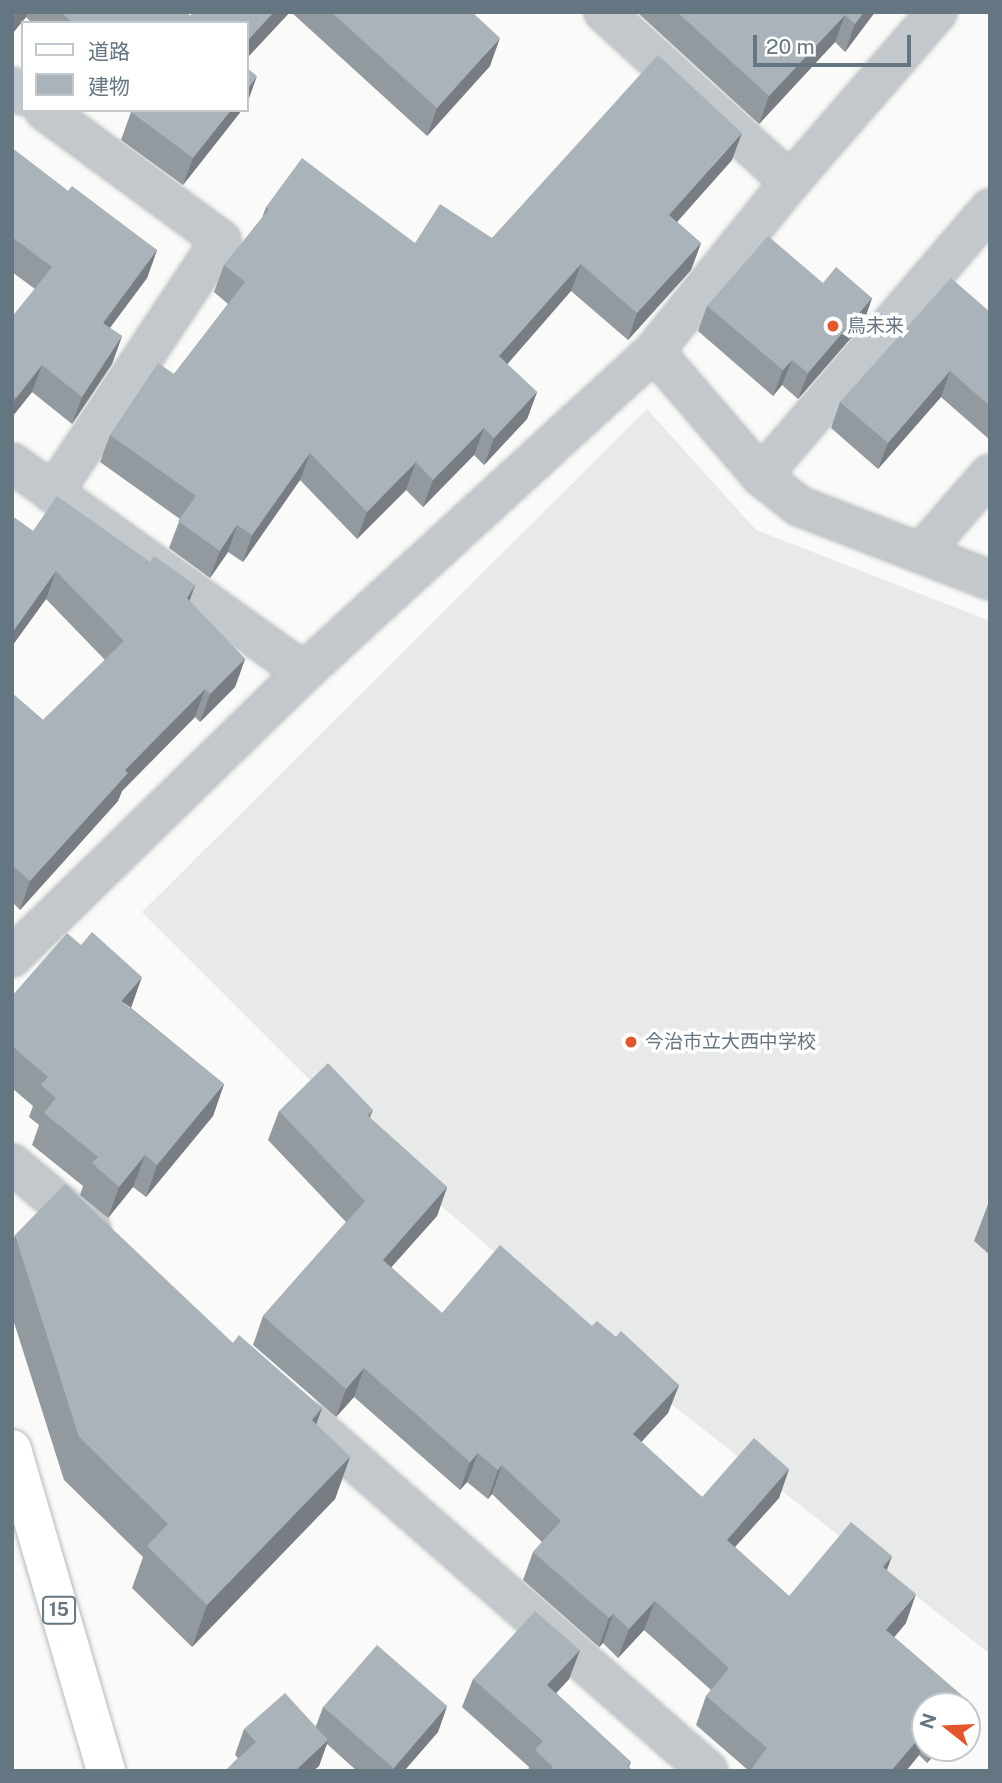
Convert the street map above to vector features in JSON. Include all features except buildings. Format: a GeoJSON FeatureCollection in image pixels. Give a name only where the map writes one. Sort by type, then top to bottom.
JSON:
{"type":"FeatureCollection","features":[{"type":"Feature","properties":{"kind":"main road","name":"15"},"geometry":{"type":"LineString","coordinates":[[12,1449],[106,1771]]}},
{"type":"Feature","properties":{"kind":"street"},"geometry":{"type":"LineString","coordinates":[[604,12],[790,181]]}},
{"type":"Feature","properties":{"kind":"street"},"geometry":{"type":"LineString","coordinates":[[12,957],[304,671],[654,351],[790,181],[937,12]]}},
{"type":"Feature","properties":{"kind":"street"},"geometry":{"type":"LineString","coordinates":[[47,112],[221,240],[53,493]]}},
{"type":"Feature","properties":{"kind":"street"},"geometry":{"type":"LineString","coordinates":[[761,476],[990,209]]}},
{"type":"Feature","properties":{"kind":"street"},"geometry":{"type":"LineString","coordinates":[[654,351],[761,476],[799,506],[990,580]]}},
{"type":"Feature","properties":{"kind":"street"},"geometry":{"type":"LineString","coordinates":[[12,463],[304,671]]}},
{"type":"Feature","properties":{"kind":"street"},"geometry":{"type":"LineString","coordinates":[[922,552],[990,474]]}},
{"type":"Feature","properties":{"kind":"street"},"geometry":{"type":"LineString","coordinates":[[12,1164],[118,1254]]}},
{"type":"Feature","properties":{"kind":"street"},"geometry":{"type":"LineString","coordinates":[[287,1402],[708,1771]]}},
{"type":"Feature","properties":{"kind":"shaded area","name":"今治市立大西中学校"},"geometry":{"type":"Polygon","coordinates":[[[647,409],[756,530],[990,621],[990,1654],[666,1400],[403,1173],[142,912],[647,409]]]}},
{"type":"Feature","properties":{"kind":"place","name":"鳥未来"},"geometry":{"type":"Point","coordinates":[833,326]}},
{"type":"Feature","properties":{"kind":"place","name":"今治市立大西中学校"},"geometry":{"type":"Point","coordinates":[631,1042]}}]}
